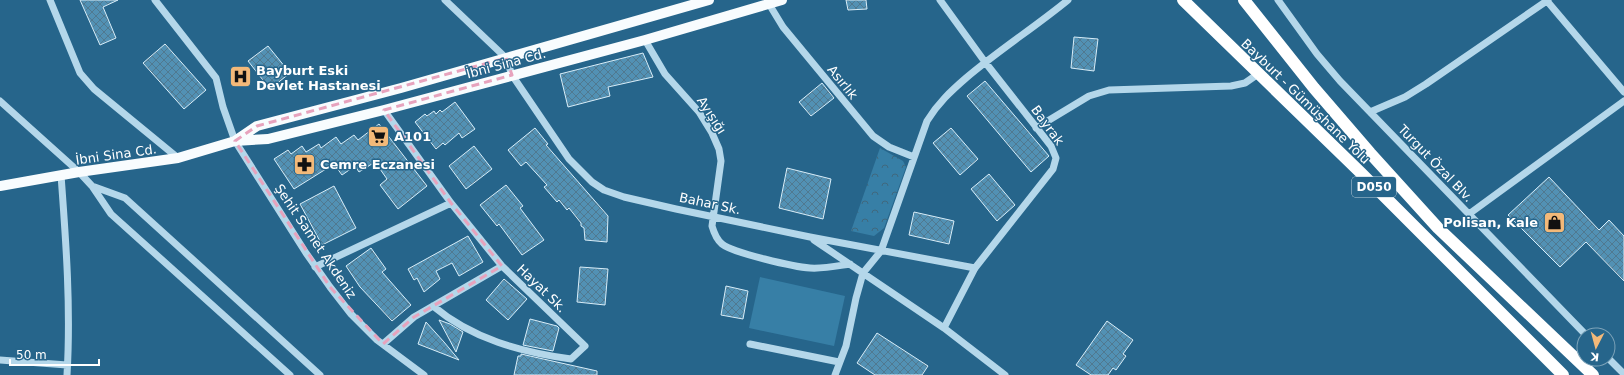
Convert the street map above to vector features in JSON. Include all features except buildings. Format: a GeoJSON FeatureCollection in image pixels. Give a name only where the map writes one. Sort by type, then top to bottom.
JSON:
{"type":"FeatureCollection","features":[{"type":"Feature","properties":{"kind":"highway","name":"Bayburt - Gümüşhane Yolu"},"geometry":{"type":"LineString","coordinates":[[1183,0],[1563,375]]}},
{"type":"Feature","properties":{"kind":"highway","name":"Bayburt - Gümüşhane Yolu"},"geometry":{"type":"LineString","coordinates":[[1244,0],[1314,88],[1438,228],[1593,375]]}},
{"type":"Feature","properties":{"kind":"main road","name":"İbni Sina Cd."},"geometry":{"type":"LineString","coordinates":[[235,141],[257,126],[401,88],[710,0]]}},
{"type":"Feature","properties":{"kind":"main road","name":"İbni Sina Cd."},"geometry":{"type":"LineString","coordinates":[[0,186],[79,172],[178,158],[235,141],[268,139],[384,110],[645,40],[782,0]]}},
{"type":"Feature","properties":{"kind":"street"},"geometry":{"type":"LineString","coordinates":[[50,0],[80,72],[94,89],[178,158]]}},
{"type":"Feature","properties":{"kind":"street","name":"Şehit Samet Akdeniz"},"geometry":{"type":"LineString","coordinates":[[155,0],[216,78],[223,106],[235,141],[315,267],[351,314],[383,344],[424,375]]}},
{"type":"Feature","properties":{"kind":"street"},"geometry":{"type":"LineString","coordinates":[[445,0],[506,58]]}},
{"type":"Feature","properties":{"kind":"street","name":"Bayrak"},"geometry":{"type":"LineString","coordinates":[[940,0],[984,62],[1051,146],[1056,158],[1053,169],[975,268],[944,328]]}},
{"type":"Feature","properties":{"kind":"street"},"geometry":{"type":"LineString","coordinates":[[834,375],[846,346],[863,273],[881,251],[927,121],[945,97],[984,62],[1068,0]]}},
{"type":"Feature","properties":{"kind":"street","name":"Turgut Özal Blv."},"geometry":{"type":"LineString","coordinates":[[1278,0],[1317,54],[1370,112],[1578,327]]}},
{"type":"Feature","properties":{"kind":"street"},"geometry":{"type":"LineString","coordinates":[[1370,112],[1404,97],[1426,84],[1547,0],[1624,92]]}},
{"type":"Feature","properties":{"kind":"street","name":"Asırlık"},"geometry":{"type":"LineString","coordinates":[[768,4],[782,27],[873,136],[889,147],[914,157]]}},
{"type":"Feature","properties":{"kind":"street","name":"Ayışığı"},"geometry":{"type":"LineString","coordinates":[[645,40],[665,74],[699,112],[712,133],[719,149],[722,161],[712,226],[714,234],[722,244],[728,248],[794,267],[812,268],[850,264]]}},
{"type":"Feature","properties":{"kind":"street","name":"Bahar Sk."},"geometry":{"type":"LineString","coordinates":[[506,58],[512,75],[569,159],[592,182],[604,190],[624,197],[810,237],[975,268]]}},
{"type":"Feature","properties":{"kind":"street"},"geometry":{"type":"LineString","coordinates":[[1036,128],[1089,96],[1110,90],[1231,86],[1245,83],[1258,74]]}},
{"type":"Feature","properties":{"kind":"street"},"geometry":{"type":"LineString","coordinates":[[0,101],[79,172],[92,186],[111,214],[290,375]]}},
{"type":"Feature","properties":{"kind":"street"},"geometry":{"type":"LineString","coordinates":[[1469,214],[1624,101]]}},
{"type":"Feature","properties":{"kind":"street","name":"Hayat Sk."},"geometry":{"type":"LineString","coordinates":[[384,110],[451,203],[502,266],[585,346],[571,359],[545,356],[510,347],[483,338],[445,316],[433,306]]}},
{"type":"Feature","properties":{"kind":"street"},"geometry":{"type":"LineString","coordinates":[[61,175],[68,279],[69,341],[67,375]]}},
{"type":"Feature","properties":{"kind":"street"},"geometry":{"type":"LineString","coordinates":[[92,186],[125,198],[320,375]]}},
{"type":"Feature","properties":{"kind":"street"},"geometry":{"type":"LineString","coordinates":[[315,267],[451,203]]}},
{"type":"Feature","properties":{"kind":"street"},"geometry":{"type":"LineString","coordinates":[[810,237],[944,328],[1005,375]]}},
{"type":"Feature","properties":{"kind":"street"},"geometry":{"type":"LineString","coordinates":[[383,344],[414,317],[502,266]]}},
{"type":"Feature","properties":{"kind":"street"},"geometry":{"type":"LineString","coordinates":[[750,344],[840,362]]}},
{"type":"Feature","properties":{"kind":"street"},"geometry":{"type":"LineString","coordinates":[[0,360],[67,365]]}},
{"type":"Feature","properties":{"kind":"street"},"geometry":{"type":"LineString","coordinates":[[1616,366],[1624,374]]}},
{"type":"Feature","properties":{"kind":"highlighted area"},"geometry":{"type":"Polygon","coordinates":[[[506,58],[512,75],[384,110],[451,203],[502,266],[414,317],[383,344],[330,287],[235,141],[257,126],[506,58]]]}},
{"type":"Feature","properties":{"kind":"green space"},"geometry":{"type":"Polygon","coordinates":[[[880,148],[903,161],[906,167],[884,228],[874,236],[851,231],[880,148]]]}},
{"type":"Feature","properties":{"kind":"green space"},"geometry":{"type":"Polygon","coordinates":[[[760,277],[845,296],[834,346],[749,328],[760,277]]]}},
{"type":"Feature","properties":{"kind":"place","name":"Bayburt Eski Devlet Hastanesi"},"geometry":{"type":"Point","coordinates":[240,77]}},
{"type":"Feature","properties":{"kind":"place","name":"A101"},"geometry":{"type":"Point","coordinates":[378,136]}},
{"type":"Feature","properties":{"kind":"place","name":"Cemre Eczanesi"},"geometry":{"type":"Point","coordinates":[304,164]}},
{"type":"Feature","properties":{"kind":"place","name":"Polisan, Kale"},"geometry":{"type":"Point","coordinates":[1554,222]}}]}
